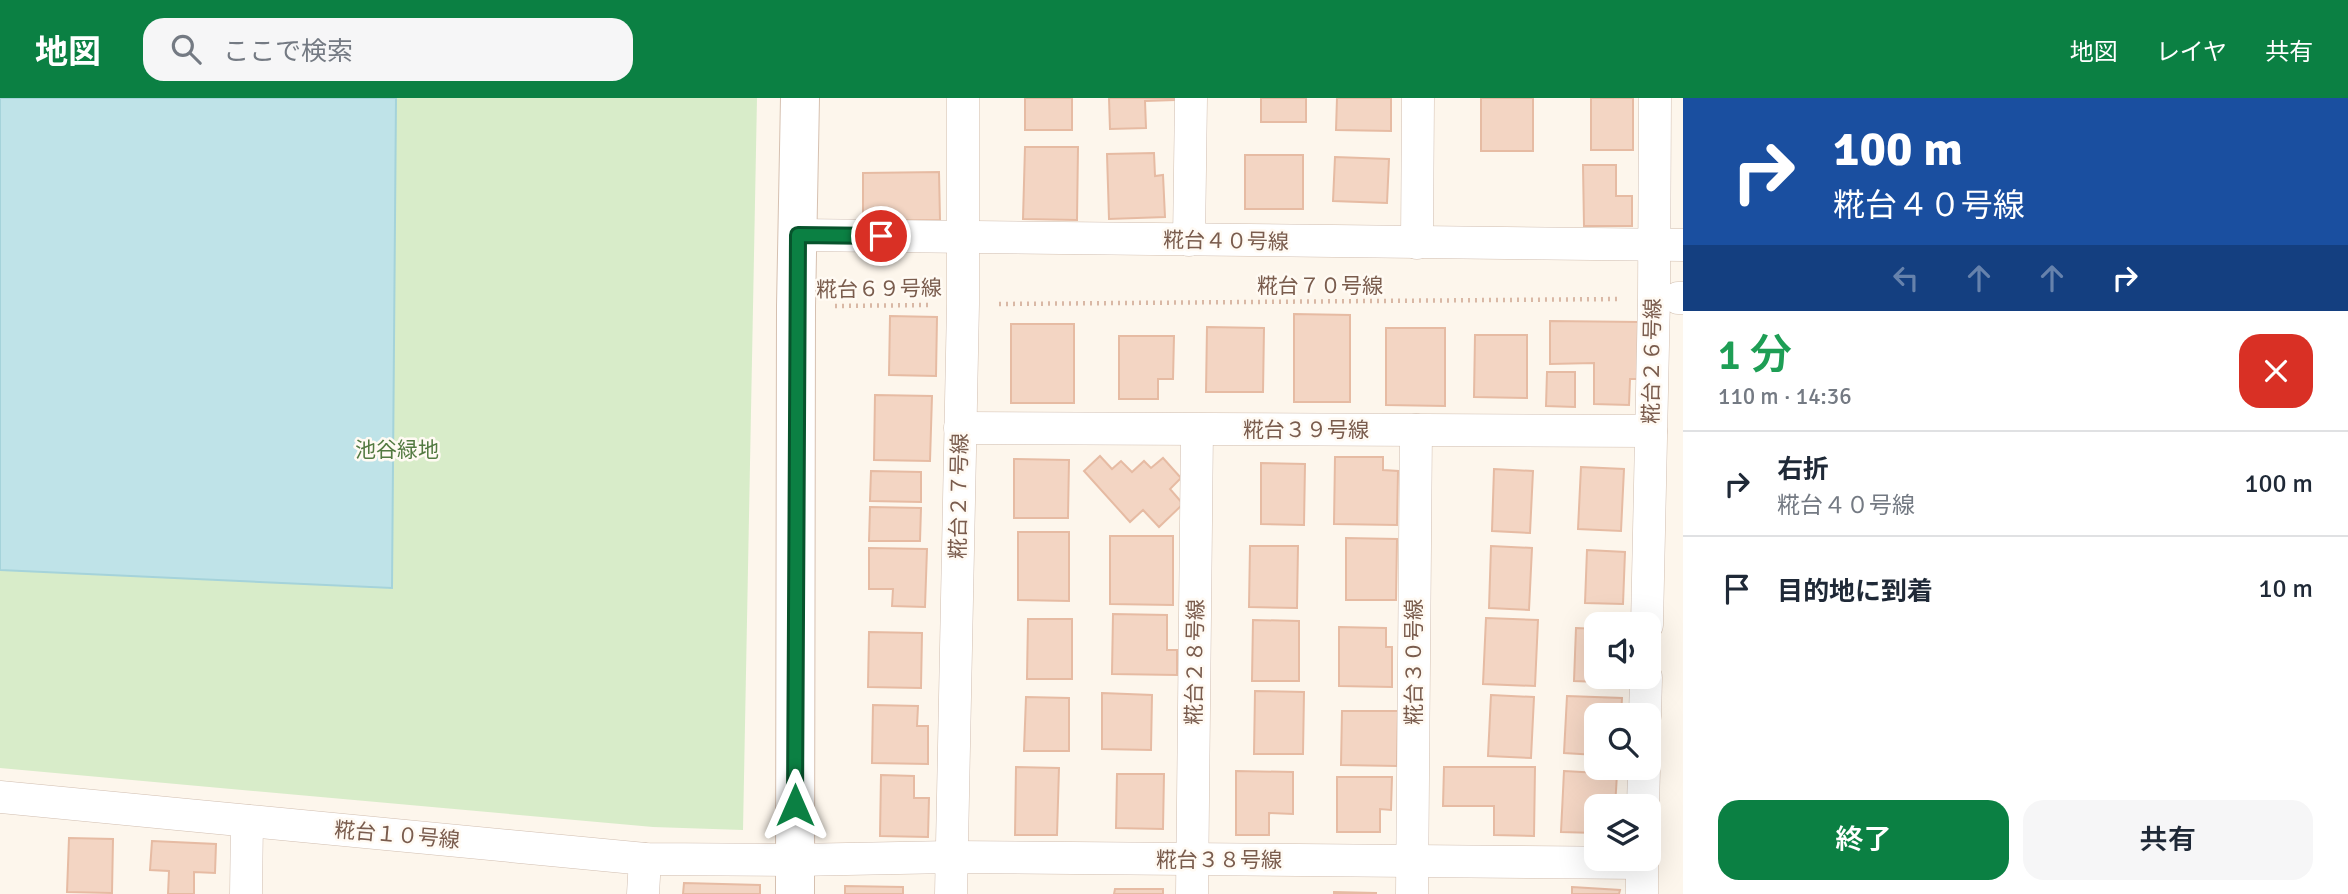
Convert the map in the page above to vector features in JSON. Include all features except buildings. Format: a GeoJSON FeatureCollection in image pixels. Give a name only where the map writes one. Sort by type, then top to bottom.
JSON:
{"type":"FeatureCollection","features":[{"type":"Feature","properties":{"kind":"street"},"geometry":{"type":"LineString","coordinates":[[795,877],[796,306],[800,98]]}},
{"type":"Feature","properties":{"kind":"street","name":"糀台２７号線"},"geometry":{"type":"LineString","coordinates":[[951,894],[963,304],[963,98]]}},
{"type":"Feature","properties":{"kind":"street"},"geometry":{"type":"LineString","coordinates":[[1189,240],[1191,98]]}},
{"type":"Feature","properties":{"kind":"street"},"geometry":{"type":"LineString","coordinates":[[1417,243],[1418,98]]}},
{"type":"Feature","properties":{"kind":"street","name":"糀台２６号線"},"geometry":{"type":"LineString","coordinates":[[1647,612],[1651,432],[1671,298],[1655,98]]}},
{"type":"Feature","properties":{"kind":"street","name":"糀台４０号線"},"geometry":{"type":"LineString","coordinates":[[798,235],[1668,245]]}},
{"type":"Feature","properties":{"kind":"street","name":"糀台３９号線"},"geometry":{"type":"LineString","coordinates":[[960,428],[1651,432]]}},
{"type":"Feature","properties":{"kind":"street","name":"糀台２８号線"},"geometry":{"type":"LineString","coordinates":[[1192,894],[1197,430]]}},
{"type":"Feature","properties":{"kind":"street","name":"糀台３０号線"},"geometry":{"type":"LineString","coordinates":[[1412,894],[1416,430]]}},
{"type":"Feature","properties":{"kind":"street","name":"糀台１０号線"},"geometry":{"type":"LineString","coordinates":[[0,797],[645,859],[795,877]]}},
{"type":"Feature","properties":{"kind":"street"},"geometry":{"type":"LineString","coordinates":[[246,894],[247,821]]}},
{"type":"Feature","properties":{"kind":"street","name":"糀台３８号線"},"geometry":{"type":"LineString","coordinates":[[795,877],[951,858],[1584,860]]}},
{"type":"Feature","properties":{"kind":"street"},"geometry":{"type":"LineString","coordinates":[[643,894],[645,859]]}},
{"type":"Feature","properties":{"kind":"street"},"geometry":{"type":"LineString","coordinates":[[1642,871],[1642,894]]}},
{"type":"Feature","properties":{"kind":"path","name":"糀台７０号線"},"geometry":{"type":"LineString","coordinates":[[963,304],[1671,298]]}},
{"type":"Feature","properties":{"kind":"path","name":"糀台６９号線"},"geometry":{"type":"LineString","coordinates":[[796,306],[963,304]]}},
{"type":"Feature","properties":{"kind":"green space","name":"池谷緑地"},"geometry":{"type":"Polygon","coordinates":[[[0,98],[757,98],[743,830],[653,827],[0,768],[0,98]]]}},
{"type":"Feature","properties":{"kind":"water"},"geometry":{"type":"Polygon","coordinates":[[[0,98],[396,98],[392,588],[0,570],[0,98]]]}},
{"type":"Feature","properties":{"kind":"route"},"geometry":{"type":"LineString","coordinates":[[795,805],[798,235],[881,236]]}}]}
